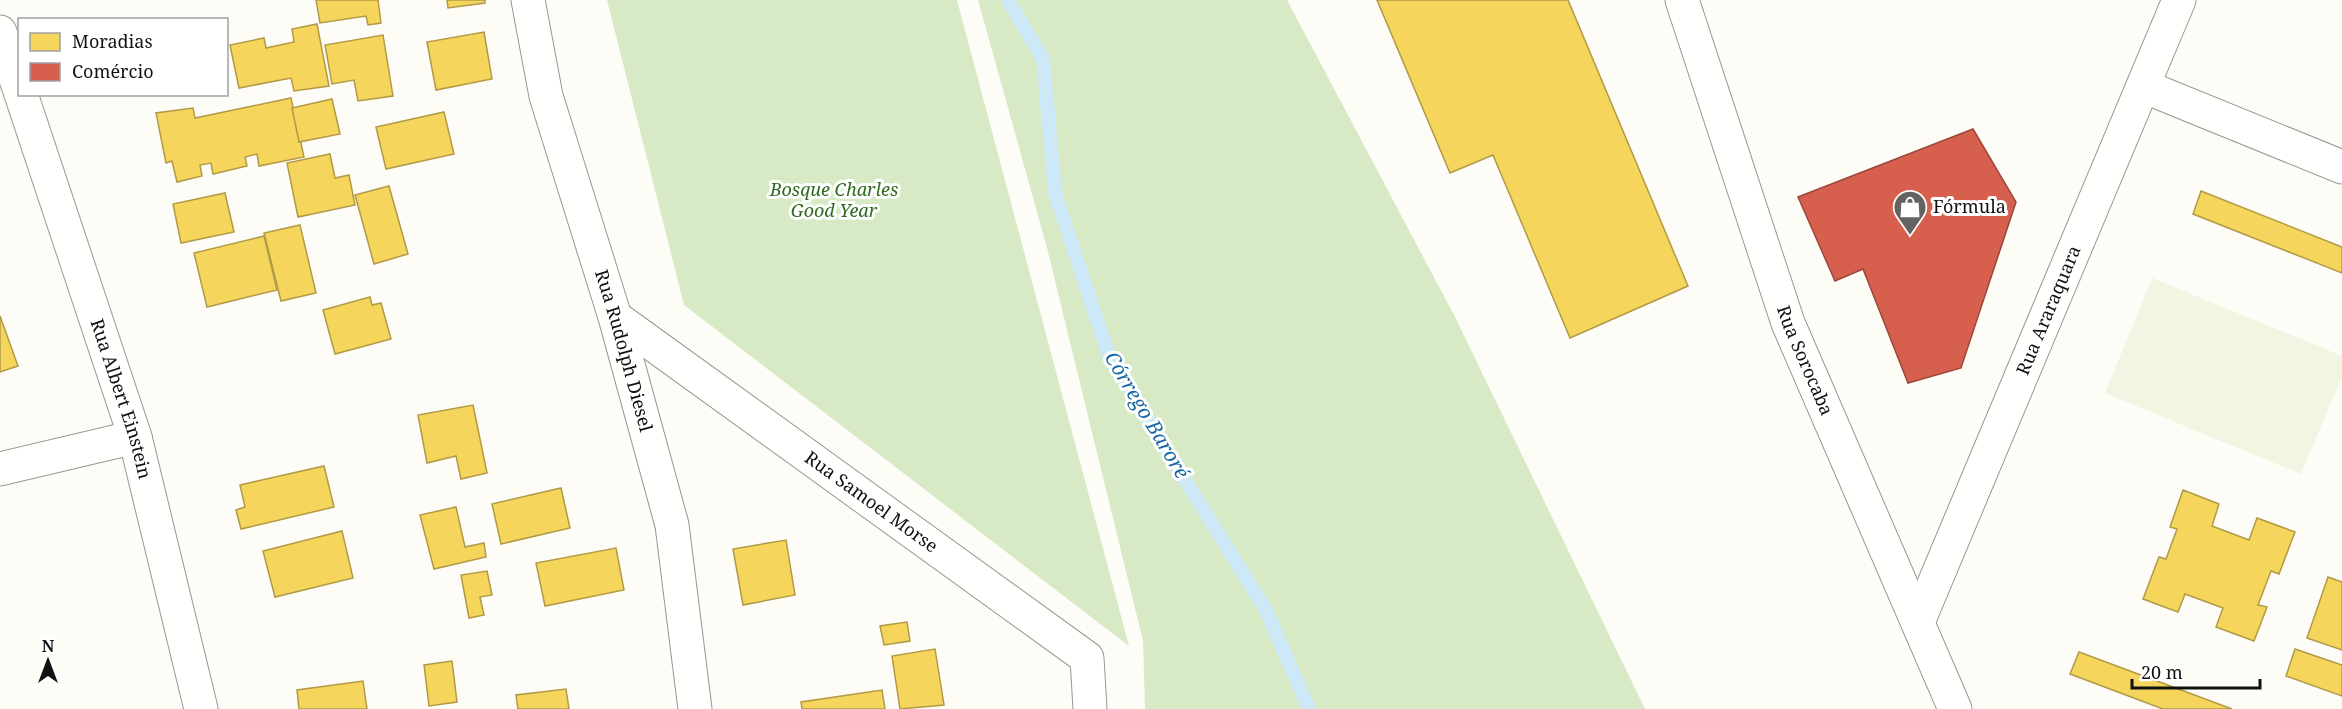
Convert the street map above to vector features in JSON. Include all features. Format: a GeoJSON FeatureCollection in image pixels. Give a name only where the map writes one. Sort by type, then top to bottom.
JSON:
{"type":"FeatureCollection","features":[{"type":"Feature","properties":{"kind":"street","name":"Rua Rudolph Diesel"},"geometry":{"type":"LineString","coordinates":[[528,0],[546,96],[615,317],[672,525],[695,709]]}},
{"type":"Feature","properties":{"kind":"street","name":"Rua Sorocaba"},"geometry":{"type":"LineString","coordinates":[[1682,0],[1788,323],[1918,622],[1959,707]]}},
{"type":"Feature","properties":{"kind":"street","name":"Rua Araraquara"},"geometry":{"type":"LineString","coordinates":[[1918,622],[2179,0]]}},
{"type":"Feature","properties":{"kind":"street","name":"Rua Albert Einstein"},"geometry":{"type":"LineString","coordinates":[[0,33],[18,87]]}},
{"type":"Feature","properties":{"kind":"street"},"geometry":{"type":"LineString","coordinates":[[2143,86],[2342,167]]}},
{"type":"Feature","properties":{"kind":"street","name":"Rua Albert Einstein"},"geometry":{"type":"LineString","coordinates":[[21,96],[135,437],[201,709]]}},
{"type":"Feature","properties":{"kind":"street","name":"Rua Samoel Morse"},"geometry":{"type":"LineString","coordinates":[[615,317],[1087,658],[1090,709]]}},
{"type":"Feature","properties":{"kind":"street"},"geometry":{"type":"LineString","coordinates":[[0,469],[135,437]]}},
{"type":"Feature","properties":{"kind":"green space","name":"Bosque Charles Good Year"},"geometry":{"type":"Polygon","coordinates":[[[607,0],[957,0],[1129,646],[684,305],[607,0]]]}},
{"type":"Feature","properties":{"kind":"green space"},"geometry":{"type":"Polygon","coordinates":[[[978,0],[1287,0],[1455,317],[1645,709],[1145,709],[1143,641],[1047,248],[978,0]]]}},
{"type":"Feature","properties":{"kind":"green space"},"geometry":{"type":"Polygon","coordinates":[[[2152,278],[2342,356],[2342,376],[2301,474],[2105,393],[2152,278]]]}},
{"type":"Feature","properties":{"kind":"building: Moradias"},"geometry":{"type":"Polygon","coordinates":[[[316,0],[378,0],[381,23],[368,25],[366,16],[320,23],[316,0]]]}},
{"type":"Feature","properties":{"kind":"building: Moradias"},"geometry":{"type":"Polygon","coordinates":[[[447,0],[485,0],[485,3],[448,8],[447,0]]]}},
{"type":"Feature","properties":{"kind":"building: Moradias"},"geometry":{"type":"Polygon","coordinates":[[[1377,0],[1568,0],[1688,286],[1570,338],[1493,155],[1450,173],[1377,0]]]}},
{"type":"Feature","properties":{"kind":"building: Moradias"},"geometry":{"type":"Polygon","coordinates":[[[317,24],[329,86],[294,91],[291,78],[239,88],[230,45],[264,38],[266,48],[294,42],[292,29],[317,24]]]}},
{"type":"Feature","properties":{"kind":"building: Moradias"},"geometry":{"type":"Polygon","coordinates":[[[484,32],[492,79],[436,90],[427,42],[484,32]]]}},
{"type":"Feature","properties":{"kind":"building: Moradias"},"geometry":{"type":"Polygon","coordinates":[[[383,35],[393,96],[358,101],[354,80],[332,84],[325,45],[383,35]]]}},
{"type":"Feature","properties":{"kind":"building: Moradias"},"geometry":{"type":"Polygon","coordinates":[[[291,98],[304,157],[259,166],[257,154],[245,157],[247,166],[213,174],[211,163],[200,165],[202,176],[177,182],[172,161],[166,163],[156,113],[193,108],[195,118],[291,98]]]}},
{"type":"Feature","properties":{"kind":"building: Moradias"},"geometry":{"type":"Polygon","coordinates":[[[332,99],[340,134],[299,142],[292,108],[332,99]]]}},
{"type":"Feature","properties":{"kind":"building: Moradias"},"geometry":{"type":"Polygon","coordinates":[[[444,112],[454,154],[386,169],[376,127],[444,112]]]}},
{"type":"Feature","properties":{"kind":"building: Moradias"},"geometry":{"type":"Polygon","coordinates":[[[330,154],[335,178],[349,175],[355,205],[298,217],[287,163],[330,154]]]}},
{"type":"Feature","properties":{"kind":"building: Moradias"},"geometry":{"type":"Polygon","coordinates":[[[389,186],[408,254],[374,264],[355,195],[389,186]]]}},
{"type":"Feature","properties":{"kind":"building: Moradias"},"geometry":{"type":"Polygon","coordinates":[[[2201,191],[2342,247],[2342,273],[2193,214],[2201,191]]]}},
{"type":"Feature","properties":{"kind":"building: Moradias"},"geometry":{"type":"Polygon","coordinates":[[[225,193],[234,232],[181,243],[173,204],[225,193]]]}},
{"type":"Feature","properties":{"kind":"building: Moradias"},"geometry":{"type":"Polygon","coordinates":[[[300,225],[316,293],[281,301],[264,233],[300,225]]]}},
{"type":"Feature","properties":{"kind":"building: Moradias"},"geometry":{"type":"Polygon","coordinates":[[[264,236],[277,290],[207,307],[194,253],[264,236]]]}},
{"type":"Feature","properties":{"kind":"building: Moradias"},"geometry":{"type":"Polygon","coordinates":[[[370,297],[372,305],[381,303],[391,339],[335,354],[323,310],[370,297]]]}},
{"type":"Feature","properties":{"kind":"building: Moradias"},"geometry":{"type":"Polygon","coordinates":[[[0,316],[18,366],[0,372],[0,316]]]}},
{"type":"Feature","properties":{"kind":"building: Moradias"},"geometry":{"type":"Polygon","coordinates":[[[473,405],[487,473],[461,479],[456,456],[427,463],[418,415],[473,405]]]}},
{"type":"Feature","properties":{"kind":"building: Moradias"},"geometry":{"type":"Polygon","coordinates":[[[324,466],[334,507],[241,529],[236,510],[245,507],[240,485],[324,466]]]}},
{"type":"Feature","properties":{"kind":"building: Moradias"},"geometry":{"type":"Polygon","coordinates":[[[561,488],[570,528],[501,544],[492,504],[561,488]]]}},
{"type":"Feature","properties":{"kind":"building: Moradias"},"geometry":{"type":"Polygon","coordinates":[[[2183,490],[2219,504],[2212,526],[2249,540],[2257,518],[2295,532],[2279,574],[2271,571],[2258,605],[2267,607],[2254,641],[2216,627],[2223,608],[2185,594],[2178,612],[2143,599],[2159,557],[2166,559],[2177,529],[2170,527],[2183,490]]]}},
{"type":"Feature","properties":{"kind":"building: Moradias"},"geometry":{"type":"Polygon","coordinates":[[[456,507],[465,547],[484,543],[486,557],[434,569],[420,515],[456,507]]]}},
{"type":"Feature","properties":{"kind":"building: Moradias"},"geometry":{"type":"Polygon","coordinates":[[[342,531],[353,578],[275,597],[263,551],[342,531]]]}},
{"type":"Feature","properties":{"kind":"building: Moradias"},"geometry":{"type":"Polygon","coordinates":[[[786,540],[795,595],[743,605],[733,549],[786,540]]]}},
{"type":"Feature","properties":{"kind":"building: Moradias"},"geometry":{"type":"Polygon","coordinates":[[[616,548],[624,590],[545,606],[536,563],[616,548]]]}},
{"type":"Feature","properties":{"kind":"building: Moradias"},"geometry":{"type":"Polygon","coordinates":[[[487,571],[492,595],[480,597],[484,615],[469,618],[461,575],[487,571]]]}},
{"type":"Feature","properties":{"kind":"building: Moradias"},"geometry":{"type":"Polygon","coordinates":[[[2328,577],[2342,582],[2342,650],[2307,638],[2328,577]]]}},
{"type":"Feature","properties":{"kind":"building: Moradias"},"geometry":{"type":"Polygon","coordinates":[[[907,622],[910,641],[884,645],[880,626],[907,622]]]}},
{"type":"Feature","properties":{"kind":"building: Moradias"},"geometry":{"type":"Polygon","coordinates":[[[935,649],[944,705],[900,709],[892,656],[935,649]]]}},
{"type":"Feature","properties":{"kind":"building: Moradias"},"geometry":{"type":"Polygon","coordinates":[[[2295,649],[2342,665],[2342,696],[2286,676],[2295,649]]]}},
{"type":"Feature","properties":{"kind":"building: Moradias"},"geometry":{"type":"Polygon","coordinates":[[[2079,652],[2232,709],[2163,709],[2070,674],[2079,652]]]}},
{"type":"Feature","properties":{"kind":"building: Moradias"},"geometry":{"type":"Polygon","coordinates":[[[452,661],[457,702],[429,706],[424,665],[452,661]]]}},
{"type":"Feature","properties":{"kind":"building: Moradias"},"geometry":{"type":"Polygon","coordinates":[[[363,681],[367,709],[299,709],[297,690],[363,681]]]}},
{"type":"Feature","properties":{"kind":"building: Moradias"},"geometry":{"type":"Polygon","coordinates":[[[566,689],[569,709],[518,709],[516,695],[566,689]]]}},
{"type":"Feature","properties":{"kind":"building: Moradias"},"geometry":{"type":"Polygon","coordinates":[[[882,690],[885,709],[802,709],[801,702],[882,690]]]}},
{"type":"Feature","properties":{"kind":"building: Comércio","name":"Fórmula"},"geometry":{"type":"Polygon","coordinates":[[[1973,129],[2016,202],[1961,368],[1908,383],[1863,269],[1835,281],[1798,197],[1973,129]]]}},
{"type":"Feature","properties":{"kind":"waterway","name":"Córrego Baroré"},"geometry":{"type":"LineString","coordinates":[[1008,0],[1043,59],[1055,193],[1110,359],[1266,610],[1309,709]]}},
{"type":"Feature","properties":{"kind":"place","name":"Fórmula"},"geometry":{"type":"Point","coordinates":[1910,236]}}]}
